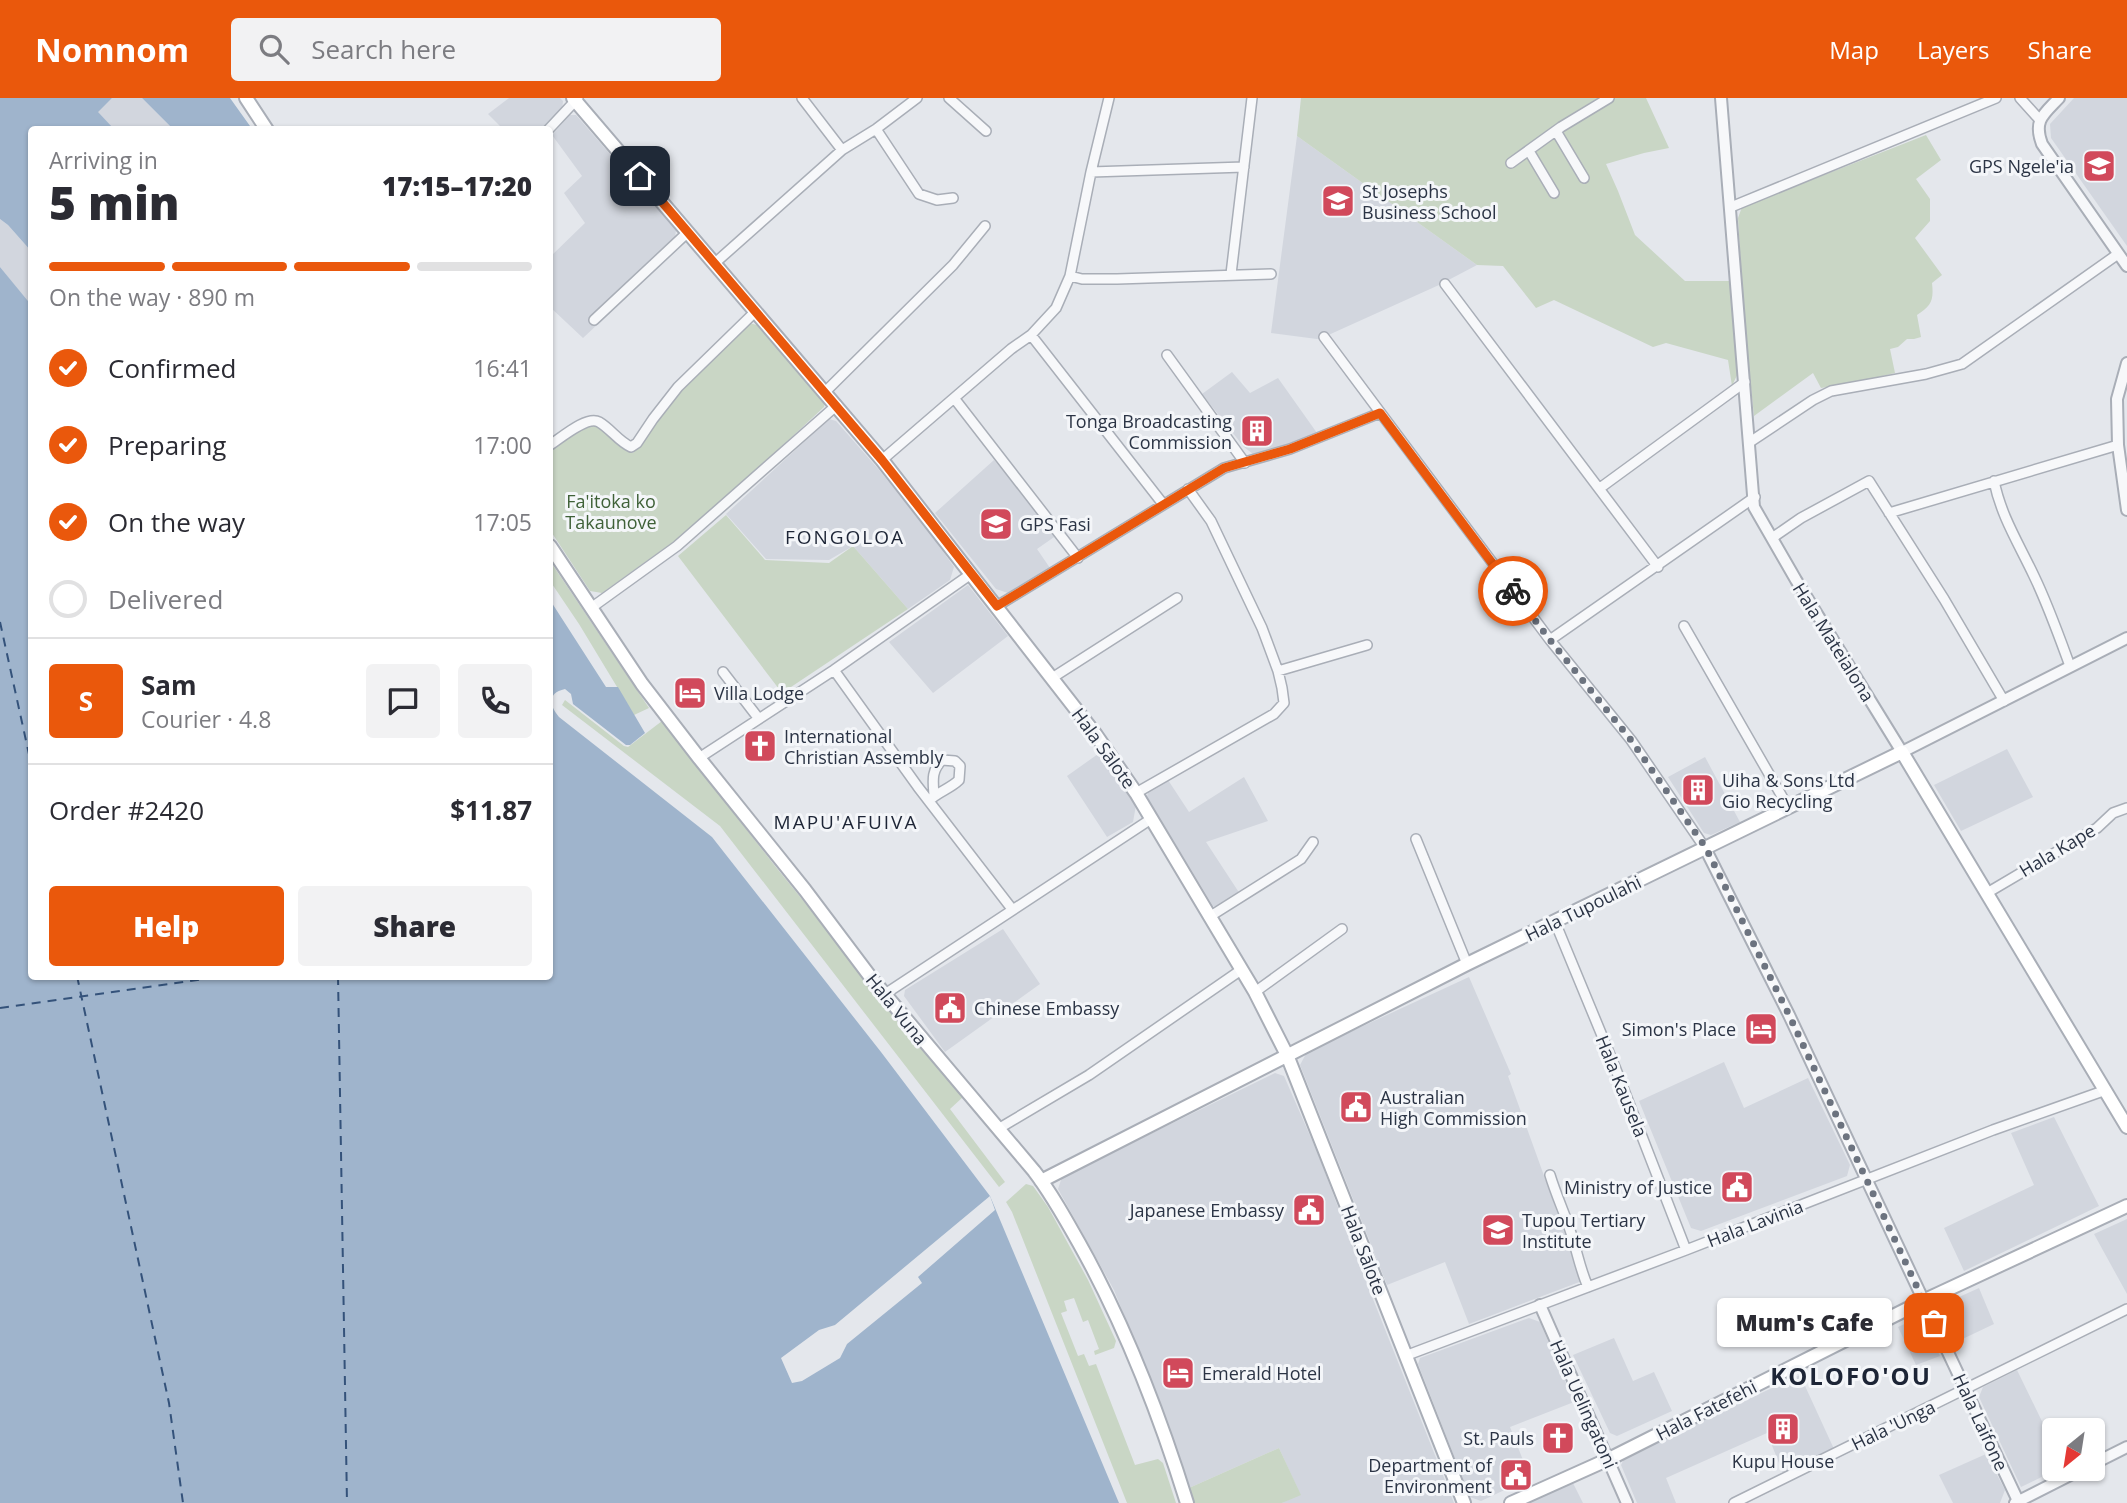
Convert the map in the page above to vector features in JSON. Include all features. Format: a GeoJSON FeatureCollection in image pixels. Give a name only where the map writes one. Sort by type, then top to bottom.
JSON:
{"type":"FeatureCollection","features":[{"type":"Feature","properties":{"kind":"main road"},"geometry":{"type":"LineString","coordinates":[[246,98],[264,126]]}},
{"type":"Feature","properties":{"kind":"main road","name":"Hala Sālote"},"geometry":{"type":"LineString","coordinates":[[576,99],[882,460],[1096,735],[1136,793],[1255,992],[1287,1055],[1464,1503]]}},
{"type":"Feature","properties":{"kind":"main road","name":"Hala Vuna"},"geometry":{"type":"LineString","coordinates":[[553,551],[642,684],[699,758],[885,994],[1041,1181],[1102,1285],[1148,1392],[1187,1503]]}},
{"type":"Feature","properties":{"kind":"main road","name":"Hala Tupoulahi"},"geometry":{"type":"LineString","coordinates":[[1041,1181],[1467,964],[1902,752]]}},
{"type":"Feature","properties":{"kind":"main road","name":"Hala Mateialona"},"geometry":{"type":"LineString","coordinates":[[1902,752],[2127,1127]]}},
{"type":"Feature","properties":{"kind":"main road","name":"Hala Fatefehi"},"geometry":{"type":"LineString","coordinates":[[1511,1503],[1609,1459],[1923,1301],[2127,1206]]}},
{"type":"Feature","properties":{"kind":"street"},"geometry":{"type":"LineString","coordinates":[[802,98],[842,150]]}},
{"type":"Feature","properties":{"kind":"street"},"geometry":{"type":"LineString","coordinates":[[715,263],[842,150],[876,130],[917,98]]}},
{"type":"Feature","properties":{"kind":"street"},"geometry":{"type":"LineString","coordinates":[[949,98],[986,131]]}},
{"type":"Feature","properties":{"kind":"street"},"geometry":{"type":"LineString","coordinates":[[882,460],[1011,349],[1031,335],[1056,308],[1070,276],[1109,98]]}},
{"type":"Feature","properties":{"kind":"street"},"geometry":{"type":"LineString","coordinates":[[1231,274],[1252,98]]}},
{"type":"Feature","properties":{"kind":"street"},"geometry":{"type":"LineString","coordinates":[[1511,163],[1609,98]]}},
{"type":"Feature","properties":{"kind":"street","name":"Hala Mateialona"},"geometry":{"type":"LineString","coordinates":[[1721,98],[1754,507],[1902,752]]}},
{"type":"Feature","properties":{"kind":"street"},"geometry":{"type":"LineString","coordinates":[[1731,207],[1996,98]]}},
{"type":"Feature","properties":{"kind":"street"},"geometry":{"type":"LineString","coordinates":[[2020,98],[2039,119]]}},
{"type":"Feature","properties":{"kind":"street"},"geometry":{"type":"LineString","coordinates":[[2060,98],[2039,119],[2037,132],[2042,144],[2127,266]]}},
{"type":"Feature","properties":{"kind":"street"},"geometry":{"type":"LineString","coordinates":[[552,126],[576,99]]}},
{"type":"Feature","properties":{"kind":"street"},"geometry":{"type":"LineString","coordinates":[[876,130],[919,194],[937,200],[953,198]]}},
{"type":"Feature","properties":{"kind":"street"},"geometry":{"type":"LineString","coordinates":[[1556,131],[1584,178]]}},
{"type":"Feature","properties":{"kind":"street"},"geometry":{"type":"LineString","coordinates":[[1529,150],[1554,193]]}},
{"type":"Feature","properties":{"kind":"street"},"geometry":{"type":"LineString","coordinates":[[1091,173],[1244,167]]}},
{"type":"Feature","properties":{"kind":"street"},"geometry":{"type":"LineString","coordinates":[[825,392],[953,265],[985,226]]}},
{"type":"Feature","properties":{"kind":"street"},"geometry":{"type":"LineString","coordinates":[[594,320],[688,232]]}},
{"type":"Feature","properties":{"kind":"street"},"geometry":{"type":"LineString","coordinates":[[1750,442],[1831,391],[1926,374],[1962,364],[2118,254]]}},
{"type":"Feature","properties":{"kind":"street"},"geometry":{"type":"LineString","coordinates":[[1070,276],[1082,279],[1117,279],[1271,274]]}},
{"type":"Feature","properties":{"kind":"street"},"geometry":{"type":"LineString","coordinates":[[1445,284],[1658,567]]}},
{"type":"Feature","properties":{"kind":"street"},"geometry":{"type":"LineString","coordinates":[[553,444],[591,420],[598,422],[631,447],[637,443],[678,387],[756,311]]}},
{"type":"Feature","properties":{"kind":"street"},"geometry":{"type":"LineString","coordinates":[[1031,335],[1163,504]]}},
{"type":"Feature","properties":{"kind":"street"},"geometry":{"type":"LineString","coordinates":[[1324,337],[1550,640],[1631,740],[1706,848]]}},
{"type":"Feature","properties":{"kind":"street"},"geometry":{"type":"LineString","coordinates":[[1167,355],[1245,463]]}},
{"type":"Feature","properties":{"kind":"street"},"geometry":{"type":"LineString","coordinates":[[2127,363],[2118,445],[2127,510]]}},
{"type":"Feature","properties":{"kind":"street"},"geometry":{"type":"LineString","coordinates":[[1600,488],[1745,382]]}},
{"type":"Feature","properties":{"kind":"street"},"geometry":{"type":"LineString","coordinates":[[954,398],[1078,558]]}},
{"type":"Feature","properties":{"kind":"street"},"geometry":{"type":"LineString","coordinates":[[591,608],[677,547],[836,405]]}},
{"type":"Feature","properties":{"kind":"street"},"geometry":{"type":"LineString","coordinates":[[997,606],[1224,468],[1290,449],[1380,413]]}},
{"type":"Feature","properties":{"kind":"street"},"geometry":{"type":"LineString","coordinates":[[1889,513],[2118,445]]}},
{"type":"Feature","properties":{"kind":"street"},"geometry":{"type":"LineString","coordinates":[[1772,538],[1801,518],[1869,481],[1944,599],[2004,701]]}},
{"type":"Feature","properties":{"kind":"street"},"geometry":{"type":"LineString","coordinates":[[1994,481],[1997,501],[2051,612],[2070,666]]}},
{"type":"Feature","properties":{"kind":"street"},"geometry":{"type":"LineString","coordinates":[[1136,793],[1274,714],[1284,703],[1278,671],[1262,628],[1211,521],[1188,489]]}},
{"type":"Feature","properties":{"kind":"street"},"geometry":{"type":"LineString","coordinates":[[1550,640],[1755,498]]}},
{"type":"Feature","properties":{"kind":"street"},"geometry":{"type":"LineString","coordinates":[[699,758],[834,670],[971,574]]}},
{"type":"Feature","properties":{"kind":"street"},"geometry":{"type":"LineString","coordinates":[[1052,678],[1177,598]]}},
{"type":"Feature","properties":{"kind":"street"},"geometry":{"type":"LineString","coordinates":[[1684,626],[1788,807]]}},
{"type":"Feature","properties":{"kind":"street","name":"Hala Tupoulahi"},"geometry":{"type":"LineString","coordinates":[[1902,752],[2127,638]]}},
{"type":"Feature","properties":{"kind":"street"},"geometry":{"type":"LineString","coordinates":[[1278,671],[1367,645]]}},
{"type":"Feature","properties":{"kind":"street"},"geometry":{"type":"LineString","coordinates":[[834,670],[1012,909]]}},
{"type":"Feature","properties":{"kind":"street"},"geometry":{"type":"LineString","coordinates":[[723,672],[759,719]]}},
{"type":"Feature","properties":{"kind":"street","name":"Hala Kape"},"geometry":{"type":"LineString","coordinates":[[1987,892],[2097,828],[2113,813],[2127,808]]}},
{"type":"Feature","properties":{"kind":"street"},"geometry":{"type":"LineString","coordinates":[[885,994],[1151,819]]}},
{"type":"Feature","properties":{"kind":"street"},"geometry":{"type":"LineString","coordinates":[[1416,839],[1467,964]]}},
{"type":"Feature","properties":{"kind":"street"},"geometry":{"type":"LineString","coordinates":[[1209,917],[1301,859],[1313,842]]}},
{"type":"Feature","properties":{"kind":"street","name":"Hala Laifone"},"geometry":{"type":"LineString","coordinates":[[1706,848],[1789,1015],[2017,1503]]}},
{"type":"Feature","properties":{"kind":"street","name":"Hala Kausela"},"geometry":{"type":"LineString","coordinates":[[1555,922],[1686,1250]]}},
{"type":"Feature","properties":{"kind":"street"},"geometry":{"type":"LineString","coordinates":[[1255,992],[1342,929]]}},
{"type":"Feature","properties":{"kind":"street"},"geometry":{"type":"LineString","coordinates":[[998,1129],[1089,1074],[1241,970]]}},
{"type":"Feature","properties":{"kind":"street","name":"Hala Lavinia"},"geometry":{"type":"LineString","coordinates":[[1405,1356],[1993,1130],[2106,1090]]}},
{"type":"Feature","properties":{"kind":"street"},"geometry":{"type":"LineString","coordinates":[[1549,1175],[1588,1287]]}},
{"type":"Feature","properties":{"kind":"street","name":"Hala Uelingatoni"},"geometry":{"type":"LineString","coordinates":[[1540,1305],[1627,1503]]}},
{"type":"Feature","properties":{"kind":"street","name":"Hala 'Unga"},"geometry":{"type":"LineString","coordinates":[[1734,1503],[2127,1309]]}},
{"type":"Feature","properties":{"kind":"street"},"geometry":{"type":"LineString","coordinates":[[2105,1458],[2127,1447]]}},
{"type":"Feature","properties":{"kind":"street"},"geometry":{"type":"LineString","coordinates":[[2017,1503],[2059,1481]]}},
{"type":"Feature","properties":{"kind":"shaded area"},"geometry":{"type":"Polygon","coordinates":[[[112,98],[142,98],[170,126],[111,126],[97,112],[112,98]]]}},
{"type":"Feature","properties":{"kind":"shaded area"},"geometry":{"type":"Polygon","coordinates":[[[509,98],[560,98],[563,101],[562,110],[545,126],[500,126],[488,114],[509,98]]]}},
{"type":"Feature","properties":{"kind":"shaded area","name":"GPS Ngele'ia"},"geometry":{"type":"Polygon","coordinates":[[[2074,98],[2127,98],[2127,246],[2051,138],[2050,124],[2074,98]]]}},
{"type":"Feature","properties":{"kind":"shaded area"},"geometry":{"type":"Polygon","coordinates":[[[570,115],[576,115],[676,230],[675,238],[658,254],[665,261],[583,338],[553,310],[553,254],[585,223],[564,193],[582,176],[553,134],[570,115]]]}},
{"type":"Feature","properties":{"kind":"shaded area","name":"St Josephs Business School"},"geometry":{"type":"Polygon","coordinates":[[[1297,136],[1477,265],[1324,337],[1317,339],[1271,333],[1297,136]]]}},
{"type":"Feature","properties":{"kind":"shaded area"},"geometry":{"type":"Polygon","coordinates":[[[0,219],[28,248],[28,302],[0,267],[0,219]]]}},
{"type":"Feature","properties":{"kind":"shaded area"},"geometry":{"type":"Polygon","coordinates":[[[1232,372],[1250,393],[1278,378],[1317,433],[1253,454],[1244,447],[1202,394],[1232,372]]]}},
{"type":"Feature","properties":{"kind":"shaded area"},"geometry":{"type":"Polygon","coordinates":[[[829,419],[836,421],[880,471],[954,567],[950,580],[908,609],[853,546],[829,560],[766,559],[726,514],[829,419]]]}},
{"type":"Feature","properties":{"kind":"shaded area","name":"GPS Fasi"},"geometry":{"type":"Polygon","coordinates":[[[994,460],[1057,535],[1037,549],[1050,568],[1008,593],[996,589],[935,513],[994,460]]]}},
{"type":"Feature","properties":{"kind":"shaded area"},"geometry":{"type":"Polygon","coordinates":[[[968,585],[1008,636],[933,693],[889,642],[968,585]]]}},
{"type":"Feature","properties":{"kind":"shaded area"},"geometry":{"type":"Polygon","coordinates":[[[2007,749],[2033,797],[1961,831],[1934,785],[2007,749]]]}},
{"type":"Feature","properties":{"kind":"shaded area"},"geometry":{"type":"Polygon","coordinates":[[[1098,754],[1136,805],[1133,822],[1107,837],[1067,776],[1098,754]]]}},
{"type":"Feature","properties":{"kind":"shaded area"},"geometry":{"type":"Polygon","coordinates":[[[1705,757],[1740,822],[1711,835],[1704,833],[1668,777],[1705,757]]]}},
{"type":"Feature","properties":{"kind":"shaded area"},"geometry":{"type":"Polygon","coordinates":[[[1244,777],[1268,821],[1206,842],[1240,894],[1219,908],[1213,906],[1147,797],[1148,792],[1168,780],[1189,812],[1244,777]]]}},
{"type":"Feature","properties":{"kind":"shaded area"},"geometry":{"type":"Polygon","coordinates":[[[1003,929],[1040,984],[945,1052],[904,996],[905,990],[1003,929]]]}},
{"type":"Feature","properties":{"kind":"shaded area"},"geometry":{"type":"Polygon","coordinates":[[[1469,977],[1511,1074],[1508,1076],[1582,1281],[1469,1324],[1445,1262],[1387,1285],[1300,1065],[1307,1052],[1469,977]]]}},
{"type":"Feature","properties":{"kind":"shaded area"},"geometry":{"type":"Polygon","coordinates":[[[1724,1062],[1744,1108],[1808,1078],[1850,1165],[1847,1176],[1701,1231],[1691,1228],[1639,1101],[1724,1062]]]}},
{"type":"Feature","properties":{"kind":"shaded area"},"geometry":{"type":"Polygon","coordinates":[[[1275,1073],[1284,1076],[1318,1154],[1454,1503],[1282,1503],[1300,1494],[1279,1448],[1189,1488],[1161,1408],[1114,1290],[1058,1189],[1062,1177],[1275,1073]]]}},
{"type":"Feature","properties":{"kind":"shaded area"},"geometry":{"type":"Polygon","coordinates":[[[2054,1117],[2099,1206],[1964,1271],[1944,1228],[2034,1185],[2011,1133],[2054,1117]]]}},
{"type":"Feature","properties":{"kind":"shaded area"},"geometry":{"type":"Polygon","coordinates":[[[2127,1219],[2127,1294],[2094,1234],[2127,1219]]]}},
{"type":"Feature","properties":{"kind":"shaded area"},"geometry":{"type":"Polygon","coordinates":[[[1979,1288],[1994,1324],[1952,1344],[1939,1315],[1939,1306],[1979,1288]]]}},
{"type":"Feature","properties":{"kind":"shaded area"},"geometry":{"type":"Polygon","coordinates":[[[1529,1318],[1540,1322],[1574,1402],[1510,1427],[1530,1478],[1481,1501],[1470,1497],[1418,1364],[1420,1358],[1529,1318]]]}},
{"type":"Feature","properties":{"kind":"shaded area"},"geometry":{"type":"Polygon","coordinates":[[[1917,1318],[1925,1323],[1940,1356],[1916,1365],[1898,1327],[1917,1318]]]}},
{"type":"Feature","properties":{"kind":"shaded area"},"geometry":{"type":"Polygon","coordinates":[[[1614,1338],[1633,1381],[1654,1372],[1672,1411],[1617,1436],[1610,1433],[1573,1355],[1614,1338]]]}},
{"type":"Feature","properties":{"kind":"shaded area"},"geometry":{"type":"Polygon","coordinates":[[[2017,1370],[2042,1421],[2042,1477],[2021,1487],[1979,1397],[1983,1387],[2017,1370]]]}},
{"type":"Feature","properties":{"kind":"shaded area"},"geometry":{"type":"Polygon","coordinates":[[[1800,1375],[1834,1449],[1783,1473],[1767,1433],[1666,1478],[1676,1503],[1637,1503],[1621,1465],[1625,1457],[1800,1375]]]}},
{"type":"Feature","properties":{"kind":"shaded area"},"geometry":{"type":"Polygon","coordinates":[[[1986,1454],[2005,1490],[2000,1503],[1953,1503],[1939,1475],[1986,1454]]]}},
{"type":"Feature","properties":{"kind":"shaded area"},"geometry":{"type":"Polygon","coordinates":[[[1572,1481],[1583,1503],[1527,1503],[1572,1481]]]}},
{"type":"Feature","properties":{"kind":"green space"},"geometry":{"type":"Polygon","coordinates":[[[1301,98],[1646,98],[1669,148],[1606,164],[1635,235],[1685,281],[1730,281],[1738,373],[1732,386],[1728,360],[1666,343],[1653,347],[1554,300],[1536,308],[1503,266],[1477,265],[1297,136],[1301,98]]]}},
{"type":"Feature","properties":{"kind":"green space"},"geometry":{"type":"Polygon","coordinates":[[[1926,135],[1941,160],[1916,179],[1930,199],[1930,221],[1915,238],[1942,275],[1932,283],[1932,294],[1926,309],[1917,315],[1921,337],[1907,339],[1898,347],[1890,349],[1895,373],[1821,388],[1813,373],[1754,416],[1744,320],[1738,218],[1742,207],[1926,135]]]}},
{"type":"Feature","properties":{"kind":"green space","name":"Fa'itoka ko Takaunove"},"geometry":{"type":"Polygon","coordinates":[[[749,323],[757,325],[825,402],[824,407],[734,491],[676,540],[602,593],[590,591],[553,535],[553,447],[588,424],[600,429],[633,453],[667,407],[700,369],[749,323]]]}},
{"type":"Feature","properties":{"kind":"green space"},"geometry":{"type":"Polygon","coordinates":[[[726,515],[765,560],[829,563],[853,546],[908,609],[782,693],[678,556],[726,515]]]}},
{"type":"Feature","properties":{"kind":"green space"},"geometry":{"type":"Polygon","coordinates":[[[553,565],[649,708],[634,715],[553,585],[553,565]]]}},
{"type":"Feature","properties":{"kind":"green space"},"geometry":{"type":"Polygon","coordinates":[[[565,700],[628,747],[662,721],[775,866],[963,1097],[950,1109],[1005,1182],[999,1187],[720,826],[562,705],[565,700]]]}},
{"type":"Feature","properties":{"kind":"green space"},"geometry":{"type":"Polygon","coordinates":[[[1026,1184],[1033,1186],[1048,1207],[1088,1280],[1116,1341],[1114,1348],[1095,1355],[1094,1351],[1099,1349],[1088,1320],[1083,1322],[1074,1298],[1064,1301],[1067,1311],[1061,1313],[1078,1356],[1084,1354],[1089,1366],[1096,1364],[1135,1465],[1158,1459],[1163,1463],[1176,1503],[1127,1503],[1006,1202],[1026,1184]]]}},
{"type":"Feature","properties":{"kind":"green space"},"geometry":{"type":"Polygon","coordinates":[[[1279,1448],[1301,1495],[1282,1503],[1194,1503],[1189,1488],[1279,1448]]]}},
{"type":"Feature","properties":{"kind":"water"},"geometry":{"type":"Polygon","coordinates":[[[0,98],[112,98],[98,112],[111,126],[28,126],[28,248],[0,219],[0,98]]]}},
{"type":"Feature","properties":{"kind":"water"},"geometry":{"type":"Polygon","coordinates":[[[142,98],[230,98],[250,126],[170,126],[142,98]]]}},
{"type":"Feature","properties":{"kind":"water"},"geometry":{"type":"Polygon","coordinates":[[[0,267],[28,301],[28,980],[553,980],[553,706],[559,717],[712,837],[990,1196],[1119,1503],[0,1503],[0,267]]]}},
{"type":"Feature","properties":{"kind":"water"},"geometry":{"type":"Polygon","coordinates":[[[553,605],[606,687],[618,687],[645,733],[630,745],[626,745],[573,704],[571,694],[565,689],[553,696],[553,605]]]}},
{"type":"Feature","properties":{"kind":"pier"},"geometry":{"type":"Polygon","coordinates":[[[990,1196],[995,1210],[918,1277],[922,1283],[847,1344],[840,1358],[802,1381],[792,1383],[781,1358],[819,1330],[835,1325],[990,1196]]]}},
{"type":"Feature","properties":{"kind":"ferry route"},"geometry":{"type":"LineString","coordinates":[[0,622],[28,750]]}},
{"type":"Feature","properties":{"kind":"ferry route"},"geometry":{"type":"LineString","coordinates":[[78,980],[169,1403],[183,1503]]}},
{"type":"Feature","properties":{"kind":"ferry route"},"geometry":{"type":"LineString","coordinates":[[0,1008],[198,980]]}},
{"type":"Feature","properties":{"kind":"ferry route"},"geometry":{"type":"LineString","coordinates":[[338,980],[347,1503]]}},
{"type":"Feature","properties":{"kind":"way so far"},"geometry":{"type":"LineString","coordinates":[[1513,591],[1631,740],[1706,848],[1789,1015],[1934,1323]]}},
{"type":"Feature","properties":{"kind":"place","name":"GPS Ngele'ia"},"geometry":{"type":"Point","coordinates":[2099,166]}},
{"type":"Feature","properties":{"kind":"place","name":"St Josephs Business School"},"geometry":{"type":"Point","coordinates":[1338,201]}},
{"type":"Feature","properties":{"kind":"place","name":"Tonga Broadcasting Commission"},"geometry":{"type":"Point","coordinates":[1257,431]}},
{"type":"Feature","properties":{"kind":"place","name":"GPS Fasi"},"geometry":{"type":"Point","coordinates":[996,524]}},
{"type":"Feature","properties":{"kind":"place","name":"Villa Lodge"},"geometry":{"type":"Point","coordinates":[690,693]}},
{"type":"Feature","properties":{"kind":"place","name":"International Christian Assembly"},"geometry":{"type":"Point","coordinates":[760,746]}},
{"type":"Feature","properties":{"kind":"place","name":"Uiha & Sons Ltd Gio Recycling"},"geometry":{"type":"Point","coordinates":[1698,790]}},
{"type":"Feature","properties":{"kind":"place","name":"Chinese Embassy"},"geometry":{"type":"Point","coordinates":[950,1008]}},
{"type":"Feature","properties":{"kind":"place","name":"Simon's Place"},"geometry":{"type":"Point","coordinates":[1761,1029]}},
{"type":"Feature","properties":{"kind":"place","name":"Australian High Commission"},"geometry":{"type":"Point","coordinates":[1356,1107]}},
{"type":"Feature","properties":{"kind":"place","name":"Ministry of Justice"},"geometry":{"type":"Point","coordinates":[1737,1187]}},
{"type":"Feature","properties":{"kind":"place","name":"Japanese Embassy"},"geometry":{"type":"Point","coordinates":[1309,1210]}},
{"type":"Feature","properties":{"kind":"place","name":"Tupou Tertiary Institute"},"geometry":{"type":"Point","coordinates":[1498,1230]}},
{"type":"Feature","properties":{"kind":"place","name":"Mum's Cafe"},"geometry":{"type":"Point","coordinates":[1934,1323]}},
{"type":"Feature","properties":{"kind":"place","name":"Emerald Hotel"},"geometry":{"type":"Point","coordinates":[1178,1373]}},
{"type":"Feature","properties":{"kind":"place","name":"Kupu House"},"geometry":{"type":"Point","coordinates":[1783,1429]}},
{"type":"Feature","properties":{"kind":"place","name":"St. Pauls"},"geometry":{"type":"Point","coordinates":[1558,1438]}},
{"type":"Feature","properties":{"kind":"place","name":"Department of Environment"},"geometry":{"type":"Point","coordinates":[1516,1475]}},
{"type":"Feature","properties":{"kind":"district","name":"FONGOLOA"},"geometry":{"type":"Point","coordinates":[845,537]}},
{"type":"Feature","properties":{"kind":"district","name":"MAPU'AFUIVA"},"geometry":{"type":"Point","coordinates":[846,822]}},
{"type":"Feature","properties":{"kind":"district","name":"KOLOFO'OU"},"geometry":{"type":"Point","coordinates":[1851,1375]}},
{"type":"Feature","properties":{"kind":"route"},"geometry":{"type":"LineString","coordinates":[[640,176],[882,460],[997,606],[1224,468],[1290,449],[1380,413],[1513,591]]}}]}
